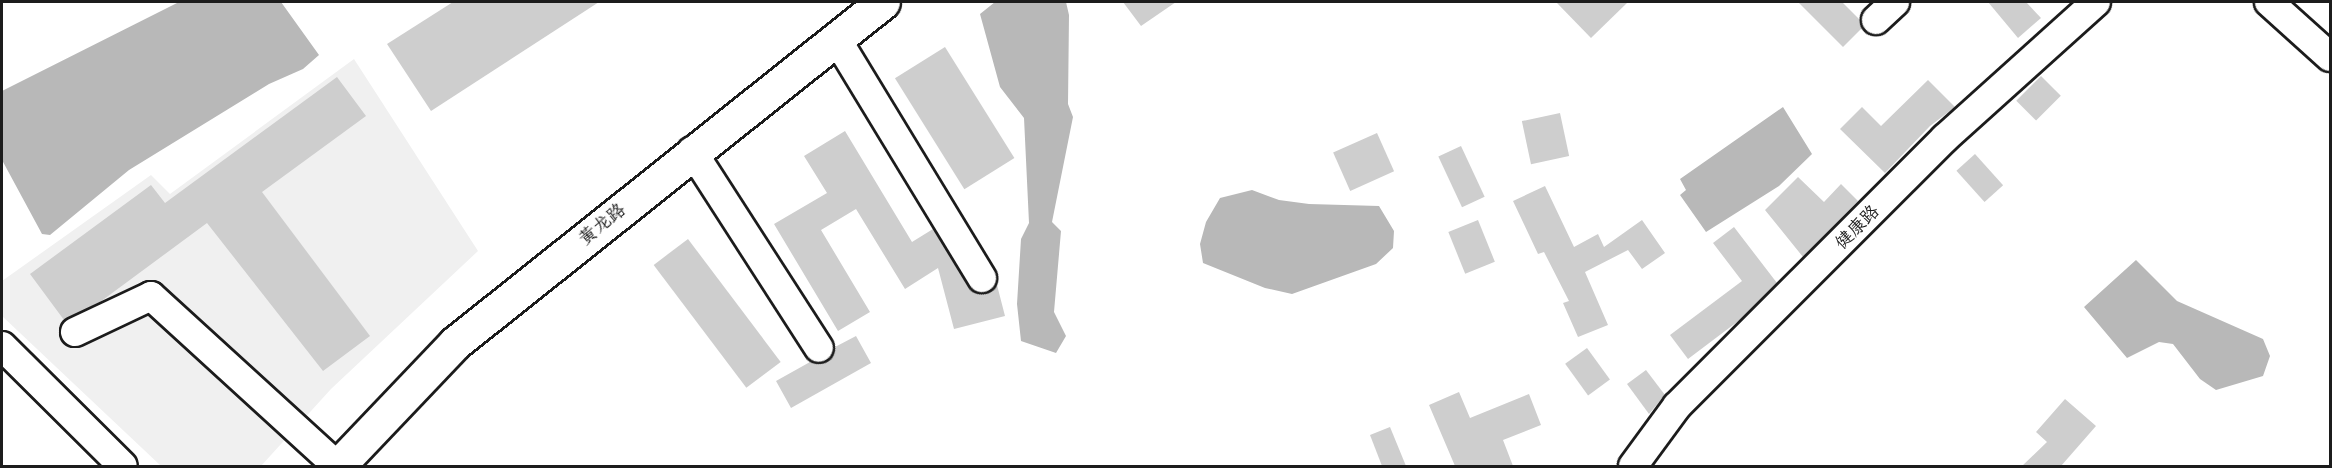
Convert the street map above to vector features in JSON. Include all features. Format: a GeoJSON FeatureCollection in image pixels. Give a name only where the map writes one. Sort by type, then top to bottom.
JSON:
{"type":"FeatureCollection","features":[{"type":"Feature","properties":{"kind":"main road","name":"黄龙路"},"geometry":{"type":"LineString","coordinates":[[337,466],[455,343],[692,151],[883,2]]}},
{"type":"Feature","properties":{"kind":"street","name":"健康路"},"geometry":{"type":"LineString","coordinates":[[1633,466],[1677,406],[1945,138],[2096,2]]}},
{"type":"Feature","properties":{"kind":"street"},"geometry":{"type":"LineString","coordinates":[[2269,2],[2331,57]]}},
{"type":"Feature","properties":{"kind":"street"},"geometry":{"type":"LineString","coordinates":[[836,38],[982,278]]}},
{"type":"Feature","properties":{"kind":"street"},"geometry":{"type":"LineString","coordinates":[[692,151],[819,348]]}},
{"type":"Feature","properties":{"kind":"street"},"geometry":{"type":"LineString","coordinates":[[75,332],[151,296],[337,466]]}},
{"type":"Feature","properties":{"kind":"street"},"geometry":{"type":"LineString","coordinates":[[2,346],[111,462]]}},
{"type":"Feature","properties":{"kind":"shaded area"},"geometry":{"type":"Polygon","coordinates":[[[179,2],[281,2],[319,55],[303,69],[269,84],[129,170],[50,235],[42,234],[2,160],[2,91],[179,2]]]}},
{"type":"Feature","properties":{"kind":"shaded area"},"geometry":{"type":"Polygon","coordinates":[[[995,2],[1066,2],[1069,15],[1068,104],[1073,117],[1052,222],[1061,231],[1054,312],[1066,336],[1056,353],[1021,341],[1017,304],[1021,239],[1029,223],[1024,118],[1000,87],[980,14],[995,2]]]}},
{"type":"Feature","properties":{"kind":"shaded area"},"geometry":{"type":"Polygon","coordinates":[[[354,59],[478,251],[331,389],[261,466],[161,466],[2,316],[2,281],[151,175],[170,194],[354,59]]]}},
{"type":"Feature","properties":{"kind":"shaded area"},"geometry":{"type":"Polygon","coordinates":[[[1783,107],[1812,154],[1779,186],[1706,232],[1680,195],[1686,190],[1680,179],[1783,107]]]}},
{"type":"Feature","properties":{"kind":"shaded area"},"geometry":{"type":"Polygon","coordinates":[[[1252,190],[1279,200],[1309,204],[1379,206],[1394,231],[1393,248],[1376,264],[1292,294],[1265,288],[1203,263],[1200,244],[1206,222],[1220,198],[1252,190]]]}},
{"type":"Feature","properties":{"kind":"shaded area"},"geometry":{"type":"Polygon","coordinates":[[[2136,260],[2177,301],[2263,339],[2270,356],[2263,376],[2216,390],[2200,379],[2173,344],[2159,342],[2127,358],[2084,307],[2136,260]]]}},
{"type":"Feature","properties":{"kind":"building"},"geometry":{"type":"Polygon","coordinates":[[[453,2],[599,2],[431,111],[387,44],[453,2]]]}},
{"type":"Feature","properties":{"kind":"building"},"geometry":{"type":"Polygon","coordinates":[[[1123,2],[1176,2],[1141,26],[1123,2]]]}},
{"type":"Feature","properties":{"kind":"building"},"geometry":{"type":"Polygon","coordinates":[[[1556,2],[1628,2],[1591,38],[1556,2]]]}},
{"type":"Feature","properties":{"kind":"building"},"geometry":{"type":"Polygon","coordinates":[[[1798,2],[1842,2],[1860,20],[1862,28],[1843,47],[1798,2]]]}},
{"type":"Feature","properties":{"kind":"building"},"geometry":{"type":"Polygon","coordinates":[[[1988,2],[2026,2],[2041,18],[2018,38],[1988,2]]]}},
{"type":"Feature","properties":{"kind":"building"},"geometry":{"type":"Polygon","coordinates":[[[945,47],[1014,158],[964,189],[895,78],[945,47]]]}},
{"type":"Feature","properties":{"kind":"building"},"geometry":{"type":"Polygon","coordinates":[[[2041,76],[2061,96],[2036,121],[2016,101],[2041,76]]]}},
{"type":"Feature","properties":{"kind":"building"},"geometry":{"type":"Polygon","coordinates":[[[337,77],[366,116],[262,192],[370,336],[323,371],[207,223],[100,302],[64,320],[30,274],[151,185],[165,203],[337,77]]]}},
{"type":"Feature","properties":{"kind":"building"},"geometry":{"type":"Polygon","coordinates":[[[1928,80],[1955,107],[1930,126],[1885,173],[1840,129],[1862,107],[1881,126],[1928,80]]]}},
{"type":"Feature","properties":{"kind":"building"},"geometry":{"type":"Polygon","coordinates":[[[1560,113],[1569,156],[1531,164],[1522,121],[1560,113]]]}},
{"type":"Feature","properties":{"kind":"building"},"geometry":{"type":"Polygon","coordinates":[[[845,131],[912,242],[933,229],[974,292],[983,294],[997,285],[1005,316],[954,329],[938,268],[905,289],[856,209],[821,230],[870,312],[838,331],[774,224],[827,193],[804,156],[845,131]]]}},
{"type":"Feature","properties":{"kind":"building"},"geometry":{"type":"Polygon","coordinates":[[[1377,133],[1394,171],[1350,191],[1333,153],[1377,133]]]}},
{"type":"Feature","properties":{"kind":"building"},"geometry":{"type":"Polygon","coordinates":[[[1461,146],[1485,197],[1462,207],[1438,157],[1461,146]]]}},
{"type":"Feature","properties":{"kind":"building"},"geometry":{"type":"Polygon","coordinates":[[[1975,154],[2003,185],[1985,202],[1956,171],[1975,154]]]}},
{"type":"Feature","properties":{"kind":"building"},"geometry":{"type":"Polygon","coordinates":[[[1798,177],[1824,202],[1841,184],[1858,201],[1803,257],[1765,210],[1798,177]]]}},
{"type":"Feature","properties":{"kind":"building"},"geometry":{"type":"Polygon","coordinates":[[[1545,186],[1574,247],[1598,234],[1604,247],[1642,220],[1665,253],[1642,269],[1628,250],[1585,272],[1608,325],[1578,337],[1563,303],[1569,301],[1544,252],[1538,254],[1513,201],[1545,186]]]}},
{"type":"Feature","properties":{"kind":"building"},"geometry":{"type":"Polygon","coordinates":[[[1478,220],[1495,262],[1465,274],[1448,232],[1478,220]]]}},
{"type":"Feature","properties":{"kind":"building"},"geometry":{"type":"Polygon","coordinates":[[[1734,227],[1777,283],[1741,319],[1688,359],[1670,335],[1742,281],[1713,243],[1734,227]]]}},
{"type":"Feature","properties":{"kind":"building"},"geometry":{"type":"Polygon","coordinates":[[[688,239],[781,362],[746,388],[654,265],[688,239]]]}},
{"type":"Feature","properties":{"kind":"building"},"geometry":{"type":"Polygon","coordinates":[[[856,336],[871,363],[791,408],[776,381],[810,362],[827,362],[835,347],[856,336]]]}},
{"type":"Feature","properties":{"kind":"building"},"geometry":{"type":"Polygon","coordinates":[[[1587,348],[1610,380],[1588,395],[1565,364],[1587,348]]]}},
{"type":"Feature","properties":{"kind":"building"},"geometry":{"type":"Polygon","coordinates":[[[1646,370],[1665,395],[1649,414],[1627,384],[1646,370]]]}},
{"type":"Feature","properties":{"kind":"building"},"geometry":{"type":"Polygon","coordinates":[[[1459,392],[1470,418],[1529,394],[1541,425],[1503,440],[1513,466],[1455,466],[1429,405],[1459,392]]]}},
{"type":"Feature","properties":{"kind":"building"},"geometry":{"type":"Polygon","coordinates":[[[2065,399],[2096,426],[2061,466],[2022,466],[2047,442],[2036,432],[2065,399]]]}},
{"type":"Feature","properties":{"kind":"building"},"geometry":{"type":"Polygon","coordinates":[[[1390,427],[1406,466],[1382,466],[1370,435],[1390,427]]]}}]}
